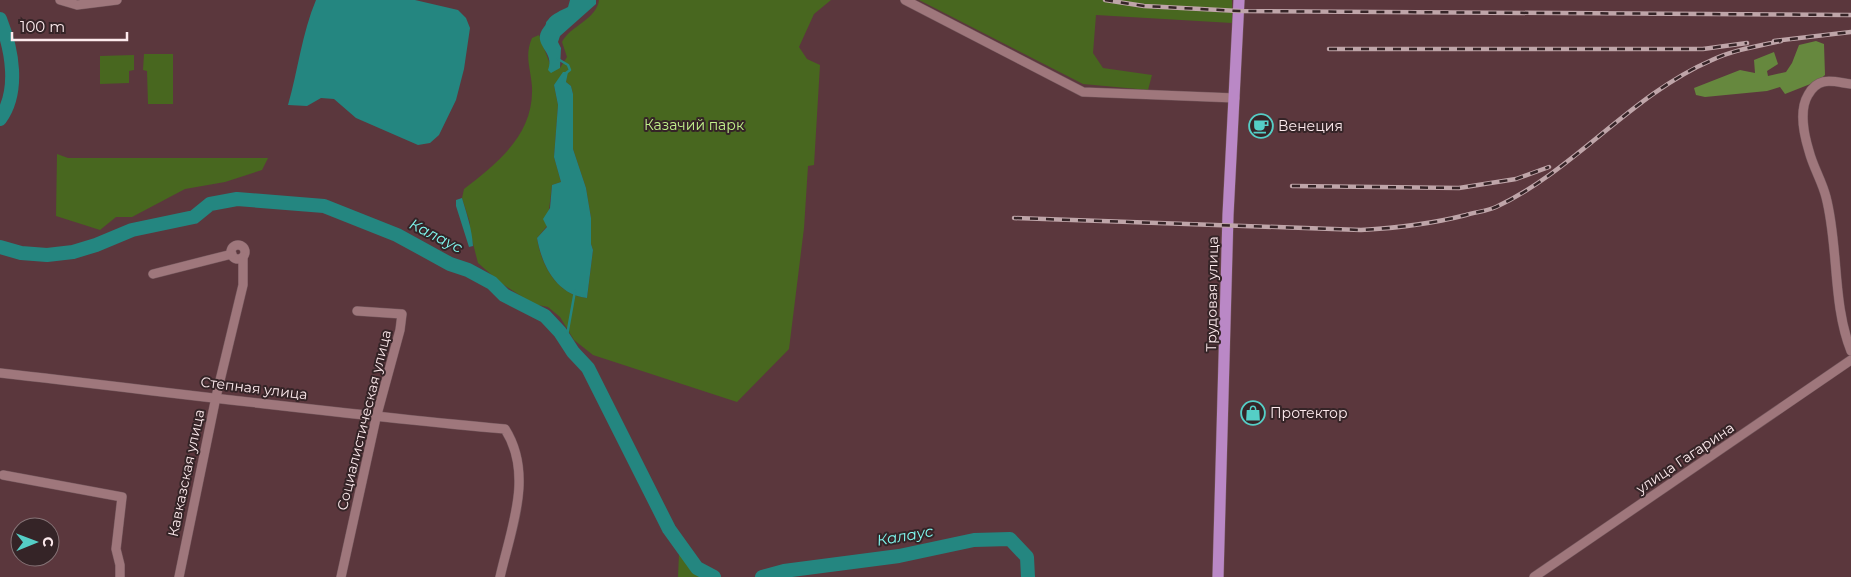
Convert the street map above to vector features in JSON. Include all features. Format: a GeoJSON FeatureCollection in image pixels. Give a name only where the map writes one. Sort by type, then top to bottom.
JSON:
{"type":"FeatureCollection","features":[{"type":"Feature","properties":{"kind":"main road","name":"Трудовая улица"},"geometry":{"type":"LineString","coordinates":[[1218,577],[1228,215],[1239,5]]}},
{"type":"Feature","properties":{"kind":"street"},"geometry":{"type":"LineString","coordinates":[[60,0],[77,5],[117,0]]}},
{"type":"Feature","properties":{"kind":"street"},"geometry":{"type":"LineString","coordinates":[[905,0],[1083,92],[1235,98]]}},
{"type":"Feature","properties":{"kind":"street"},"geometry":{"type":"LineString","coordinates":[[1851,84],[1827,80],[1820,83],[1808,94],[1803,119],[1806,142],[1826,197],[1843,322],[1851,351]]}},
{"type":"Feature","properties":{"kind":"street","name":"Кавказская улица"},"geometry":{"type":"LineString","coordinates":[[153,274],[232,254],[235,246],[241,246],[245,251],[243,257],[243,285],[216,397],[179,577]]}},
{"type":"Feature","properties":{"kind":"street","name":"Социалистическая улица"},"geometry":{"type":"LineString","coordinates":[[341,577],[376,418],[400,330],[402,314],[357,311]]}},
{"type":"Feature","properties":{"kind":"street","name":"улица Гагарина"},"geometry":{"type":"LineString","coordinates":[[1534,577],[1851,360]]}},
{"type":"Feature","properties":{"kind":"street","name":"Степная улица"},"geometry":{"type":"LineString","coordinates":[[0,373],[216,397],[376,418],[505,429],[513,442],[518,457],[520,487],[500,577]]}},
{"type":"Feature","properties":{"kind":"street"},"geometry":{"type":"LineString","coordinates":[[3,475],[122,497],[116,549],[120,565],[120,577]]}},
{"type":"Feature","properties":{"kind":"green space","name":"Казачий парк"},"geometry":{"type":"Polygon","coordinates":[[[599,0],[831,0],[814,14],[799,47],[807,59],[820,65],[814,165],[808,166],[804,228],[789,349],[737,402],[593,355],[574,340],[560,317],[548,307],[533,304],[501,283],[478,263],[469,228],[470,223],[462,198],[464,189],[489,169],[512,146],[527,119],[531,104],[532,87],[528,51],[532,38],[539,35],[550,64],[560,68],[567,57],[562,42],[597,7],[599,0]],[[567,73],[554,85],[558,105],[554,157],[561,182],[552,185],[547,226],[537,238],[542,258],[552,277],[567,291],[576,296],[587,298],[593,250],[591,244],[591,218],[586,188],[573,149],[573,94],[571,86],[566,82],[567,73]]]}},
{"type":"Feature","properties":{"kind":"green space"},"geometry":{"type":"Polygon","coordinates":[[[919,0],[1232,0],[1232,23],[1096,15],[1093,53],[1103,68],[1152,75],[1148,90],[1083,84],[919,0]]]}},
{"type":"Feature","properties":{"kind":"green space"},"geometry":{"type":"Polygon","coordinates":[[[1816,41],[1824,44],[1825,75],[1818,81],[1785,94],[1780,87],[1767,91],[1705,97],[1696,95],[1694,88],[1740,70],[1755,73],[1754,60],[1774,52],[1778,64],[1767,71],[1768,76],[1786,72],[1792,63],[1799,45],[1816,41]]]}},
{"type":"Feature","properties":{"kind":"green space"},"geometry":{"type":"Polygon","coordinates":[[[144,54],[173,54],[173,104],[148,104],[147,71],[143,70],[144,54]]]}},
{"type":"Feature","properties":{"kind":"green space"},"geometry":{"type":"Polygon","coordinates":[[[134,55],[134,70],[129,71],[129,83],[100,84],[100,56],[134,55]]]}},
{"type":"Feature","properties":{"kind":"green space"},"geometry":{"type":"Polygon","coordinates":[[[57,154],[68,158],[268,158],[262,170],[225,182],[185,189],[132,217],[116,217],[100,230],[56,216],[57,154]]]}},
{"type":"Feature","properties":{"kind":"green space"},"geometry":{"type":"Polygon","coordinates":[[[679,554],[702,577],[678,577],[679,554]]]}},
{"type":"Feature","properties":{"kind":"water"},"geometry":{"type":"Polygon","coordinates":[[[316,0],[415,0],[458,10],[466,18],[470,28],[464,69],[456,100],[439,135],[430,143],[418,145],[356,118],[334,99],[321,98],[307,106],[288,105],[304,38],[316,0]]]}},
{"type":"Feature","properties":{"kind":"water"},"geometry":{"type":"Polygon","coordinates":[[[570,0],[596,0],[596,4],[560,36],[558,42],[561,48],[560,68],[551,73],[548,70],[549,58],[541,44],[540,33],[550,18],[568,7],[570,0]]]}},
{"type":"Feature","properties":{"kind":"water"},"geometry":{"type":"Polygon","coordinates":[[[563,72],[568,72],[566,82],[571,86],[573,94],[573,149],[586,188],[591,218],[591,244],[593,250],[587,298],[576,296],[559,285],[547,268],[537,238],[547,227],[543,219],[550,208],[552,185],[561,182],[554,157],[558,105],[554,85],[563,72]]]}},
{"type":"Feature","properties":{"kind":"water"},"geometry":{"type":"Polygon","coordinates":[[[462,198],[473,246],[469,247],[456,206],[456,200],[462,198]]]}},
{"type":"Feature","properties":{"kind":"waterway","name":"Калаус"},"geometry":{"type":"LineString","coordinates":[[0,19],[8,43],[12,70],[10,96],[0,119]]}},
{"type":"Feature","properties":{"kind":"waterway"},"geometry":{"type":"LineString","coordinates":[[558,59],[568,65],[570,70],[566,73]]}},
{"type":"Feature","properties":{"kind":"waterway","name":"Калаус"},"geometry":{"type":"LineString","coordinates":[[0,247],[21,253],[47,255],[73,252],[132,230],[194,217],[210,204],[237,199],[324,206],[397,235],[450,264],[468,270],[492,283],[504,295],[545,316],[560,332],[573,352],[588,368],[669,529],[697,568],[714,577]]}},
{"type":"Feature","properties":{"kind":"waterway"},"geometry":{"type":"LineString","coordinates":[[566,341],[575,291]]}},
{"type":"Feature","properties":{"kind":"waterway","name":"Калаус"},"geometry":{"type":"LineString","coordinates":[[762,577],[784,571],[899,556],[974,540],[1010,539],[1027,557],[1028,577]]}},
{"type":"Feature","properties":{"kind":"railway"},"geometry":{"type":"LineString","coordinates":[[1105,0],[1144,6],[1239,11],[1851,15]]}},
{"type":"Feature","properties":{"kind":"railway"},"geometry":{"type":"LineString","coordinates":[[1774,41],[1851,32]]}},
{"type":"Feature","properties":{"kind":"railway"},"geometry":{"type":"LineString","coordinates":[[1014,218],[1361,230],[1440,221],[1496,207],[1525,191],[1552,173],[1629,112],[1683,75],[1728,54],[1781,41]]}},
{"type":"Feature","properties":{"kind":"railway"},"geometry":{"type":"LineString","coordinates":[[1329,49],[1703,49],[1747,43]]}},
{"type":"Feature","properties":{"kind":"railway"},"geometry":{"type":"LineString","coordinates":[[1292,186],[1459,188],[1516,179],[1549,167]]}},
{"type":"Feature","properties":{"kind":"place","name":"Венеция"},"geometry":{"type":"Point","coordinates":[1261,126]}},
{"type":"Feature","properties":{"kind":"place","name":"Протектор"},"geometry":{"type":"Point","coordinates":[1253,413]}}]}
